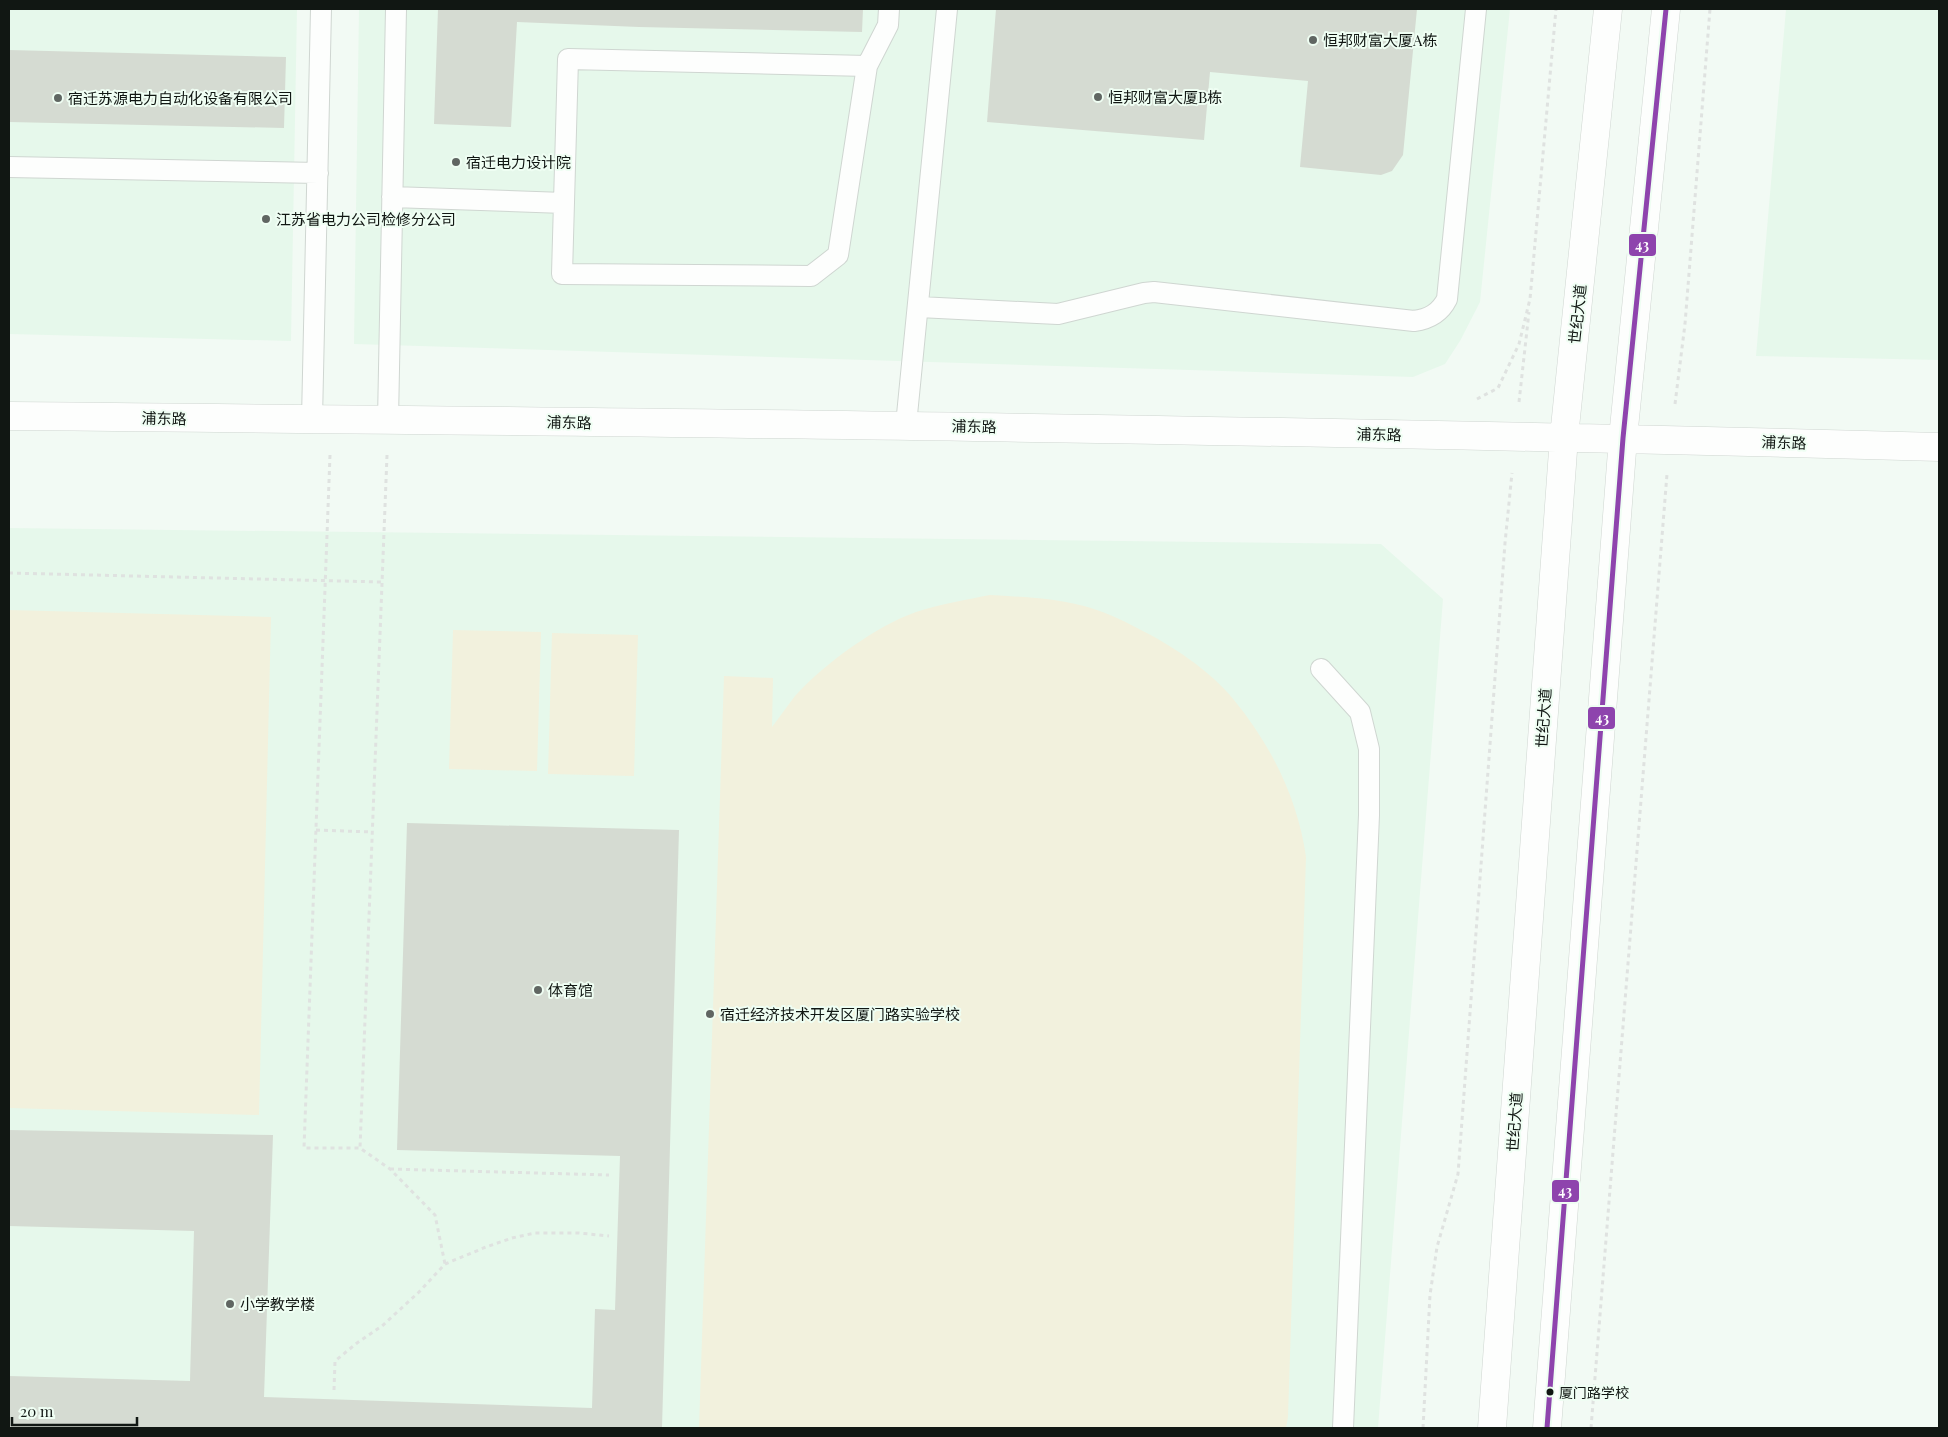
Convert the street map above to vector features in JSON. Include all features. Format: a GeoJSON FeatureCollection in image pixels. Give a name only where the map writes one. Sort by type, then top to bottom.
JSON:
{"type":"FeatureCollection","features":[{"type":"Feature","properties":{"kind":"street","name":"世纪大道"},"geometry":{"type":"LineString","coordinates":[[1492,1428],[1564,437],[1608,9]]}},
{"type":"Feature","properties":{"kind":"street"},"geometry":{"type":"LineString","coordinates":[[1547,1428],[1624,438],[1666,9]]}},
{"type":"Feature","properties":{"kind":"street","name":"浦东路"},"geometry":{"type":"LineString","coordinates":[[9,416],[906,425],[1624,438],[1939,447]]}},
{"type":"Feature","properties":{"kind":"lane"},"geometry":{"type":"LineString","coordinates":[[321,9],[318,173],[322,420]]}},
{"type":"Feature","properties":{"kind":"lane"},"geometry":{"type":"LineString","coordinates":[[388,420],[396,9]]}},
{"type":"Feature","properties":{"kind":"lane"},"geometry":{"type":"LineString","coordinates":[[866,66],[568,59],[562,274],[811,276],[838,255],[866,66],[888,25],[889,9]]}},
{"type":"Feature","properties":{"kind":"lane"},"geometry":{"type":"LineString","coordinates":[[906,425],[947,9]]}},
{"type":"Feature","properties":{"kind":"lane"},"geometry":{"type":"LineString","coordinates":[[919,307],[1058,314],[1154,292],[1414,321],[1429,318],[1443,307],[1447,299],[1476,9]]}},
{"type":"Feature","properties":{"kind":"lane"},"geometry":{"type":"LineString","coordinates":[[9,167],[318,173]]}},
{"type":"Feature","properties":{"kind":"lane"},"geometry":{"type":"LineString","coordinates":[[392,197],[564,203]]}},
{"type":"Feature","properties":{"kind":"lane"},"geometry":{"type":"LineString","coordinates":[[1321,669],[1360,712],[1369,749],[1369,825],[1343,1428]]}},
{"type":"Feature","properties":{"kind":"path"},"geometry":{"type":"LineString","coordinates":[[1590,1428],[1670,439],[1685,324],[1710,9]]}},
{"type":"Feature","properties":{"kind":"path"},"geometry":{"type":"LineString","coordinates":[[1423,1428],[1430,1295],[1437,1247],[1458,1174],[1505,543],[1530,298]]}},
{"type":"Feature","properties":{"kind":"path"},"geometry":{"type":"LineString","coordinates":[[322,420],[325,581],[304,1148],[360,1148],[390,1168],[435,1215],[445,1264]]}},
{"type":"Feature","properties":{"kind":"path"},"geometry":{"type":"LineString","coordinates":[[360,1148],[388,420]]}},
{"type":"Feature","properties":{"kind":"path"},"geometry":{"type":"LineString","coordinates":[[9,573],[382,582]]}},
{"type":"Feature","properties":{"kind":"path"},"geometry":{"type":"LineString","coordinates":[[316,830],[372,832]]}},
{"type":"Feature","properties":{"kind":"path"},"geometry":{"type":"LineString","coordinates":[[390,1168],[609,1175]]}},
{"type":"Feature","properties":{"kind":"path"},"geometry":{"type":"LineString","coordinates":[[334,1390],[336,1361],[357,1342],[382,1326],[419,1292],[445,1264],[512,1238],[535,1233],[579,1233],[609,1236]]}},
{"type":"Feature","properties":{"kind":"shaded area","name":"宿迁苏源电力自动化设备有限公司"},"geometry":{"type":"Polygon","coordinates":[[[9,9],[297,9],[291,341],[9,334],[9,9]]]}},
{"type":"Feature","properties":{"kind":"shaded area"},"geometry":{"type":"Polygon","coordinates":[[[359,9],[1510,9],[1480,302],[1460,341],[1445,364],[1413,377],[354,344],[359,9]]]}},
{"type":"Feature","properties":{"kind":"shaded area"},"geometry":{"type":"Polygon","coordinates":[[[1786,9],[1939,9],[1939,360],[1756,356],[1786,9]]]}},
{"type":"Feature","properties":{"kind":"shaded area","name":"宿迁经济技术开发区厦门路实验学校"},"geometry":{"type":"Polygon","coordinates":[[[9,528],[1381,544],[1443,599],[1378,1428],[9,1428],[9,528]]]}},
{"type":"Feature","properties":{"kind":"shaded area"},"geometry":{"type":"Polygon","coordinates":[[[990,595],[1026,597],[1072,603],[1091,608],[1150,634],[1189,659],[1225,689],[1260,735],[1281,774],[1297,814],[1306,857],[1288,1417],[1286,1428],[699,1428],[724,676],[773,678],[772,727],[795,696],[807,684],[835,659],[868,636],[916,612],[943,604],[990,595]]]}},
{"type":"Feature","properties":{"kind":"shaded area"},"geometry":{"type":"Polygon","coordinates":[[[9,610],[271,617],[259,1115],[9,1108],[9,610]]]}},
{"type":"Feature","properties":{"kind":"shaded area"},"geometry":{"type":"Polygon","coordinates":[[[453,630],[541,632],[537,771],[449,769],[453,630]]]}},
{"type":"Feature","properties":{"kind":"shaded area"},"geometry":{"type":"Polygon","coordinates":[[[552,633],[638,635],[634,776],[548,774],[552,633]]]}},
{"type":"Feature","properties":{"kind":"building"},"geometry":{"type":"Polygon","coordinates":[[[438,9],[863,9],[862,32],[517,22],[511,127],[434,124],[438,9]]]}},
{"type":"Feature","properties":{"kind":"building"},"geometry":{"type":"Polygon","coordinates":[[[996,9],[1417,9],[1403,155],[1392,171],[1381,175],[1300,167],[1308,81],[1210,72],[1204,140],[987,122],[996,9]]]}},
{"type":"Feature","properties":{"kind":"building"},"geometry":{"type":"Polygon","coordinates":[[[9,50],[286,57],[284,128],[9,122],[9,50]]]}},
{"type":"Feature","properties":{"kind":"building"},"geometry":{"type":"Polygon","coordinates":[[[407,823],[679,830],[662,1428],[9,1428],[9,1376],[190,1381],[194,1231],[9,1226],[9,1130],[273,1135],[264,1397],[592,1408],[595,1309],[615,1310],[620,1156],[397,1150],[407,823]]]}},
{"type":"Feature","properties":{"kind":"transit line","name":"43"},"geometry":{"type":"LineString","coordinates":[[1547,1428],[1623,438],[1666,9]]}},
{"type":"Feature","properties":{"kind":"place","name":"恒邦财富大厦A栋"},"geometry":{"type":"Point","coordinates":[1313,40]}},
{"type":"Feature","properties":{"kind":"place","name":"恒邦财富大厦B栋"},"geometry":{"type":"Point","coordinates":[1098,97]}},
{"type":"Feature","properties":{"kind":"place","name":"宿迁苏源电力自动化设备有限公司"},"geometry":{"type":"Point","coordinates":[58,98]}},
{"type":"Feature","properties":{"kind":"place","name":"宿迁电力设计院"},"geometry":{"type":"Point","coordinates":[456,162]}},
{"type":"Feature","properties":{"kind":"place","name":"江苏省电力公司检修分公司"},"geometry":{"type":"Point","coordinates":[266,219]}},
{"type":"Feature","properties":{"kind":"place","name":"体育馆"},"geometry":{"type":"Point","coordinates":[538,990]}},
{"type":"Feature","properties":{"kind":"place","name":"宿迁经济技术开发区厦门路实验学校"},"geometry":{"type":"Point","coordinates":[710,1014]}},
{"type":"Feature","properties":{"kind":"place","name":"小学教学楼"},"geometry":{"type":"Point","coordinates":[230,1304]}},
{"type":"Feature","properties":{"kind":"place","name":"厦门路学校"},"geometry":{"type":"Point","coordinates":[1550,1392]}}]}
